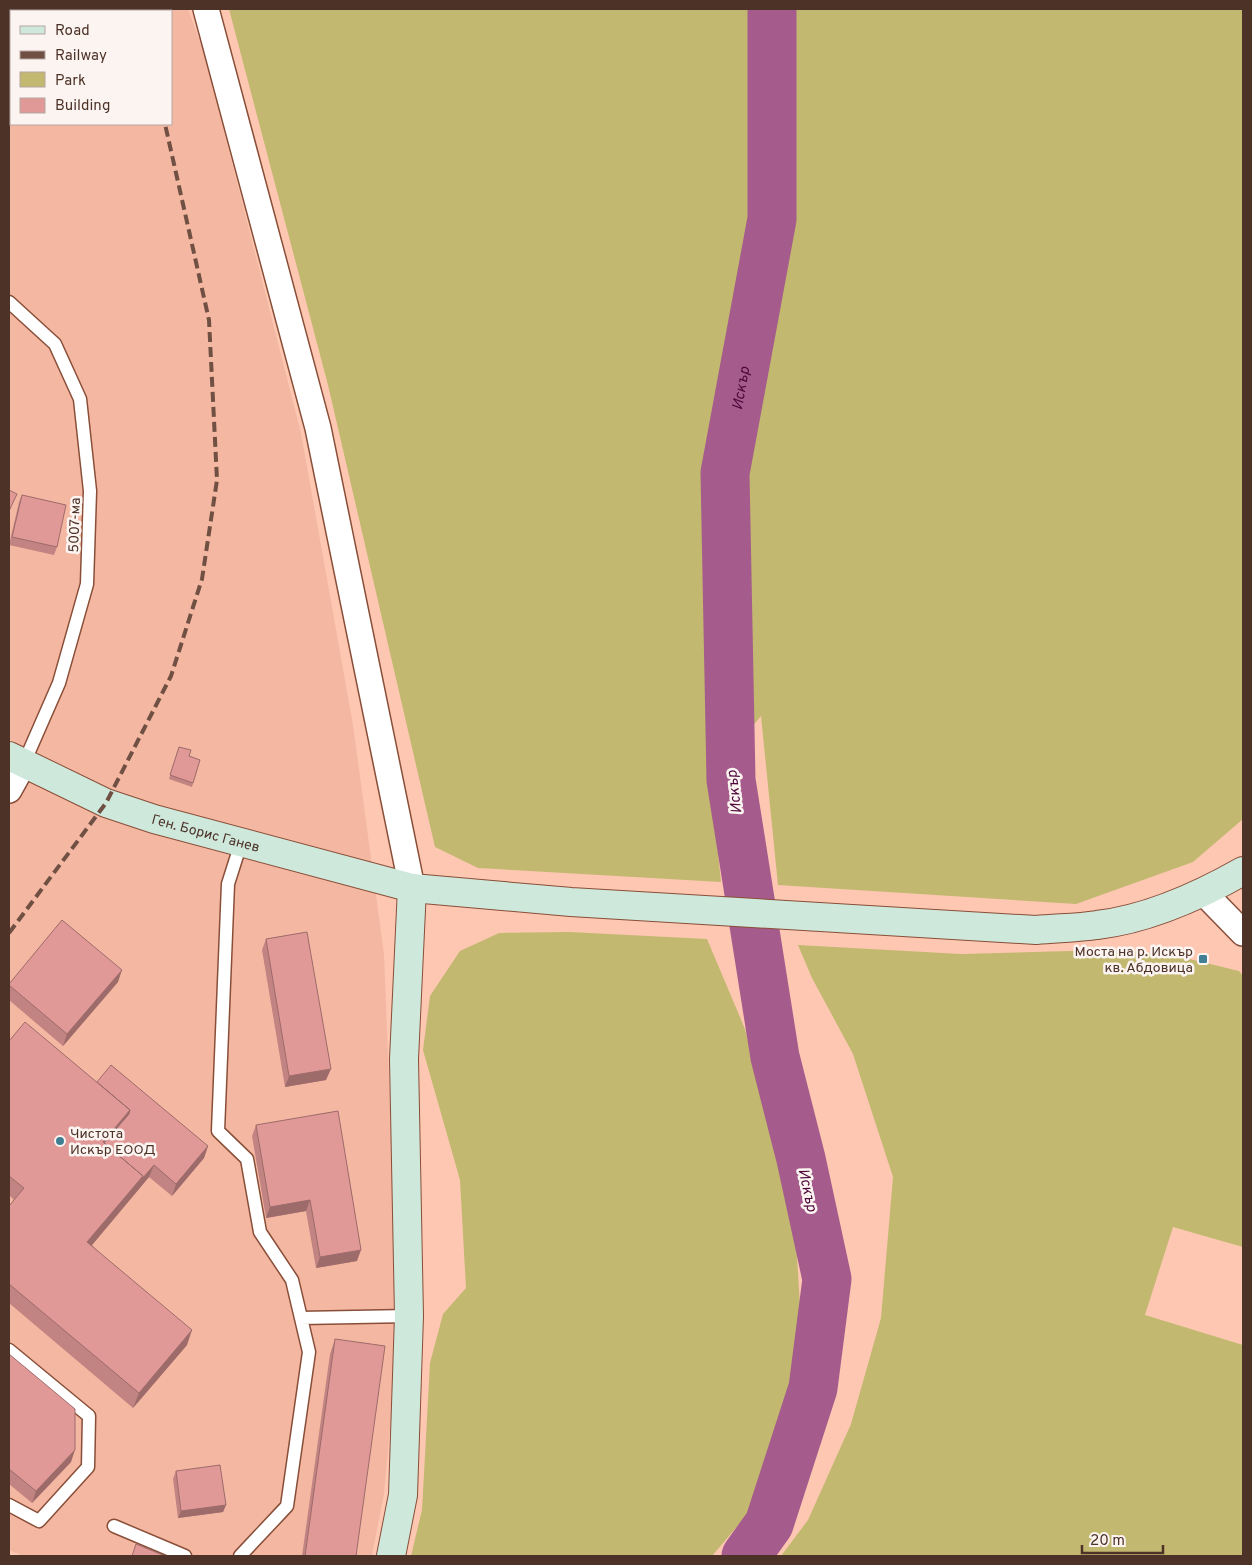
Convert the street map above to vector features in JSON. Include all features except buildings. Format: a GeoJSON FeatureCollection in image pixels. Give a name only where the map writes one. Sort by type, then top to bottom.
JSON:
{"type":"FeatureCollection","features":[{"type":"Feature","properties":{"kind":"street"},"geometry":{"type":"LineString","coordinates":[[206,9],[318,428],[412,888],[404,1059],[409,1316],[403,1495],[391,1556]]}},
{"type":"Feature","properties":{"kind":"street"},"geometry":{"type":"LineString","coordinates":[[9,790],[16,760]]}},
{"type":"Feature","properties":{"kind":"street","name":"Ген. Борис Ганев"},"geometry":{"type":"LineString","coordinates":[[16,760],[106,803],[242,843],[412,888],[571,902],[1036,930],[1099,925],[1154,912],[1204,893],[1243,870]]}},
{"type":"Feature","properties":{"kind":"street"},"geometry":{"type":"LineString","coordinates":[[1204,893],[1243,933]]}},
{"type":"Feature","properties":{"kind":"lane","name":"5007-ма"},"geometry":{"type":"LineString","coordinates":[[9,302],[55,344],[80,399],[90,491],[88,584],[59,683],[16,760]]}},
{"type":"Feature","properties":{"kind":"lane"},"geometry":{"type":"LineString","coordinates":[[240,1556],[286,1506],[309,1352],[292,1280],[260,1232],[247,1158],[218,1131],[228,884],[242,843]]}},
{"type":"Feature","properties":{"kind":"lane"},"geometry":{"type":"LineString","coordinates":[[301,1318],[409,1316]]}},
{"type":"Feature","properties":{"kind":"lane"},"geometry":{"type":"LineString","coordinates":[[9,1350],[89,1416],[88,1467],[39,1521],[9,1505]]}},
{"type":"Feature","properties":{"kind":"lane"},"geometry":{"type":"LineString","coordinates":[[114,1526],[185,1556]]}},
{"type":"Feature","properties":{"kind":"shaded area"},"geometry":{"type":"Polygon","coordinates":[[[9,9],[188,9],[203,49],[301,433],[353,725],[384,954],[399,1329],[384,1494],[372,1556],[23,1556],[9,1550],[9,9]]]}},
{"type":"Feature","properties":{"kind":"green space"},"geometry":{"type":"Polygon","coordinates":[[[229,9],[1243,9],[1243,819],[1193,862],[1076,904],[778,885],[761,716],[710,777],[721,882],[478,868],[435,847],[328,385],[229,9]]]}},
{"type":"Feature","properties":{"kind":"green space"},"geometry":{"type":"Polygon","coordinates":[[[569,932],[707,939],[745,1029],[795,1223],[803,1356],[752,1509],[712,1556],[411,1556],[422,1510],[430,1363],[443,1314],[466,1288],[460,1180],[423,1050],[430,996],[460,951],[499,933],[569,932]]]}},
{"type":"Feature","properties":{"kind":"green space"},"geometry":{"type":"Polygon","coordinates":[[[798,945],[961,954],[1107,950],[1177,956],[1239,971],[1243,976],[1243,1247],[1173,1227],[1145,1315],[1243,1345],[1243,1556],[781,1556],[808,1520],[851,1424],[881,1318],[893,1177],[853,1054],[812,978],[798,945]]]}},
{"type":"Feature","properties":{"kind":"waterway","name":"Искър"},"geometry":{"type":"LineString","coordinates":[[746,1556],[769,1524],[813,1388],[827,1279],[801,1159],[775,1057],[731,780],[725,473],[772,219],[772,9]]}},
{"type":"Feature","properties":{"kind":"railway"},"geometry":{"type":"LineString","coordinates":[[9,933],[106,803],[171,676],[202,579],[217,480],[209,320],[165,125]]}},
{"type":"Feature","properties":{"kind":"place","name":"Моста на р. Искър кв. Абдовица"},"geometry":{"type":"Point","coordinates":[1203,959]}},
{"type":"Feature","properties":{"kind":"place","name":"Чистота Искър ЕООД"},"geometry":{"type":"Point","coordinates":[60,1141]}}]}
